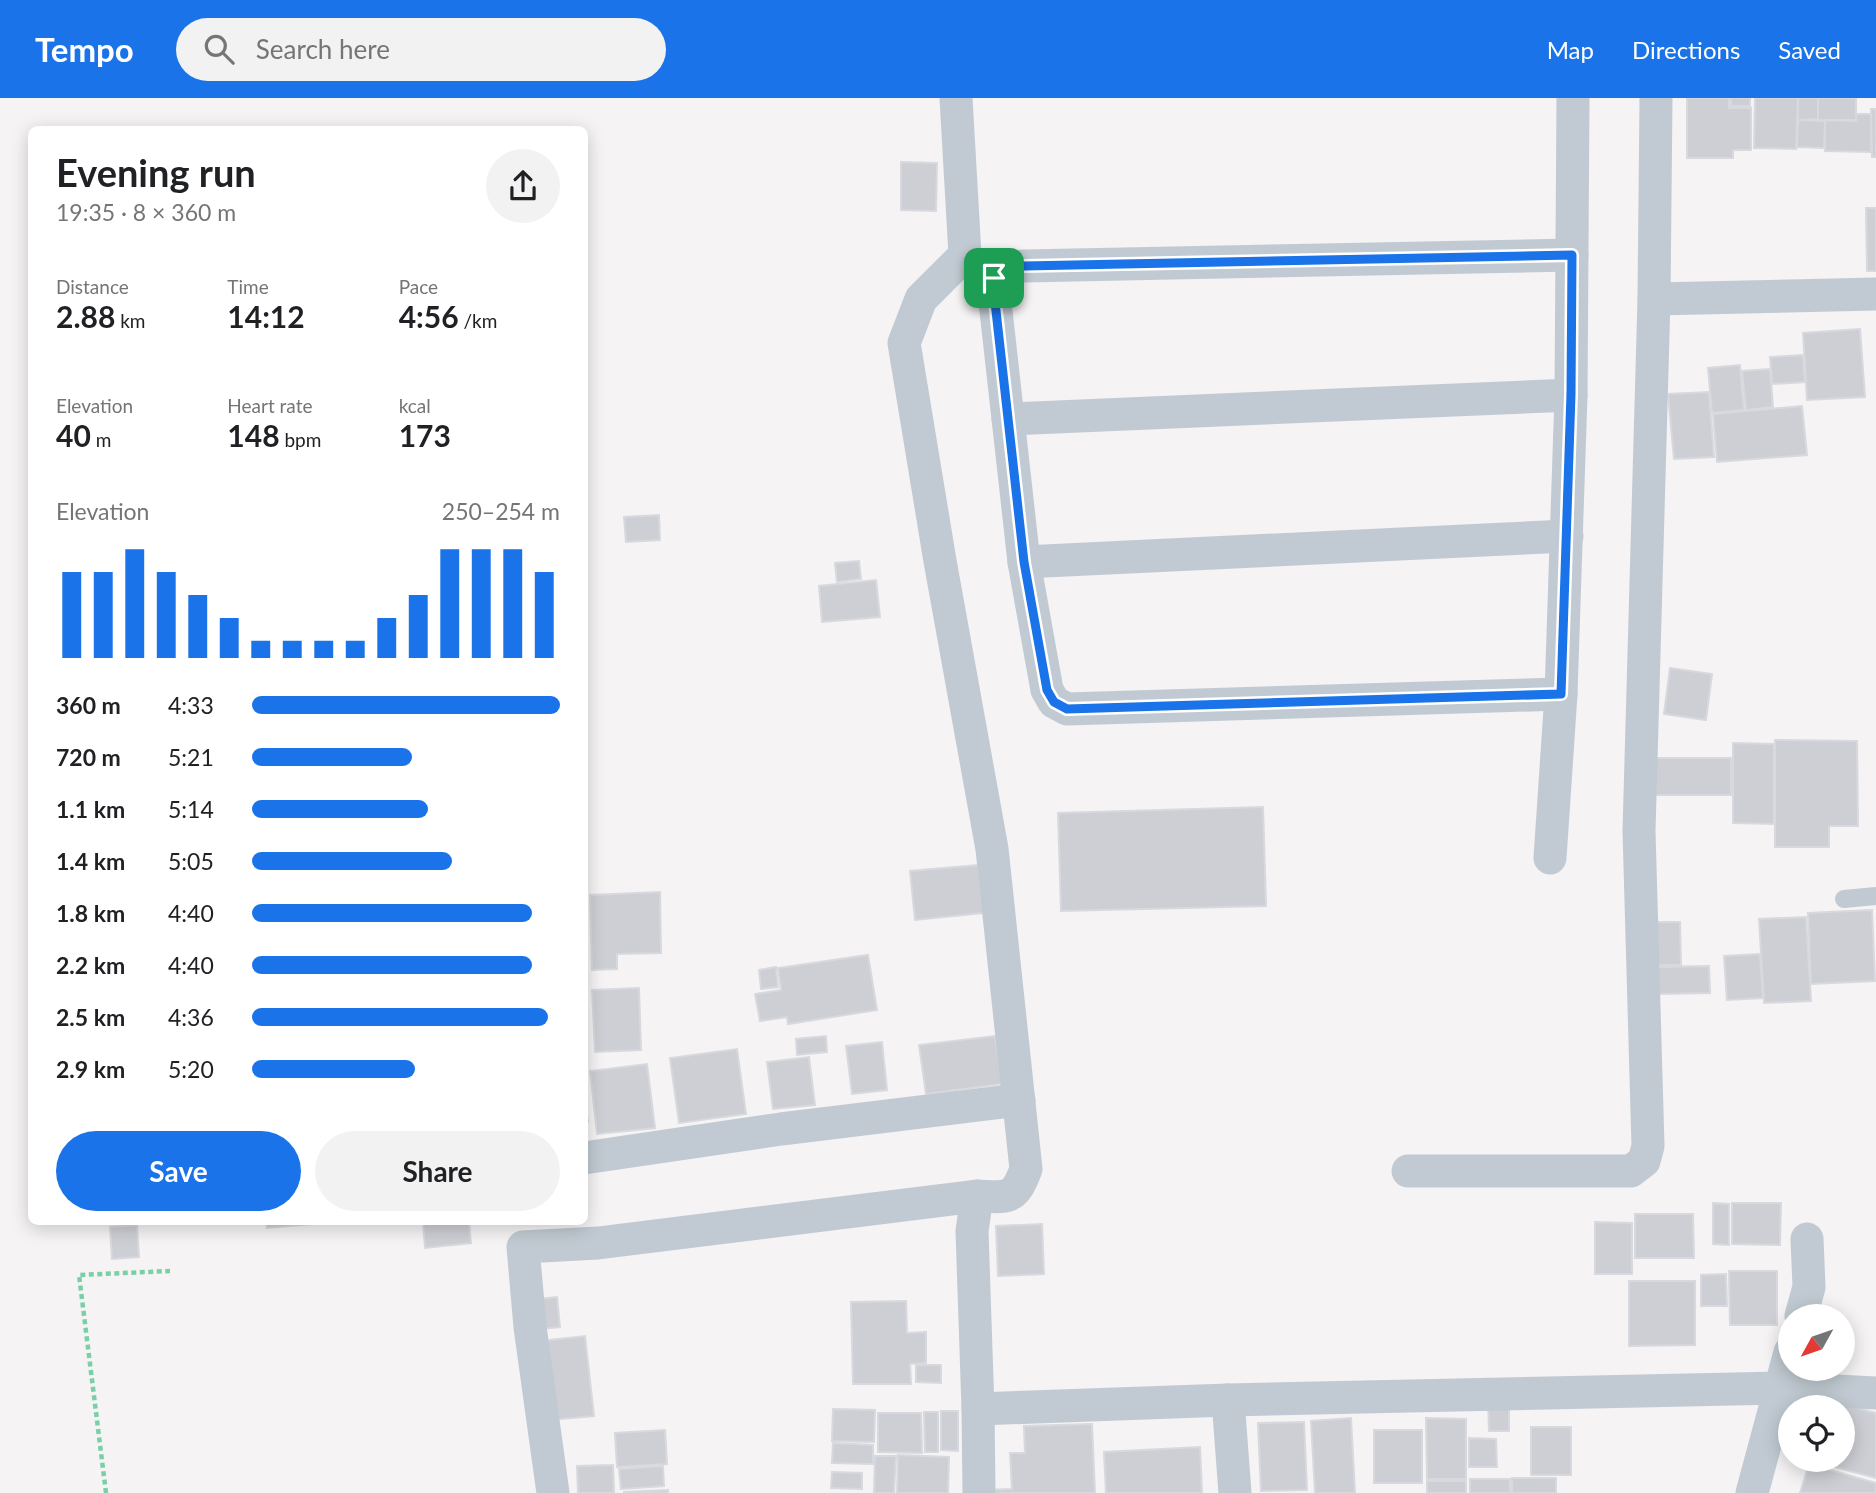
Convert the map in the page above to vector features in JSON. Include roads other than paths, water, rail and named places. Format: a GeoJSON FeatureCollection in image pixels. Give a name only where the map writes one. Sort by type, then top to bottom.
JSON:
{"type":"FeatureCollection","features":[{"type":"Feature","properties":{"kind":"street"},"geometry":{"type":"LineString","coordinates":[[553,1493],[530,1327],[523,1247],[598,1243],[977,1196],[1007,1197],[1018,1189],[1026,1169],[992,849],[904,343],[921,299],[965,255],[956,98]]}},
{"type":"Feature","properties":{"kind":"street"},"geometry":{"type":"LineString","coordinates":[[1550,858],[1561,694],[1567,536],[1573,98]]}},
{"type":"Feature","properties":{"kind":"street"},"geometry":{"type":"LineString","coordinates":[[1408,1171],[1631,1171],[1644,1161],[1648,1146],[1639,831],[1654,299],[1656,98]]}},
{"type":"Feature","properties":{"kind":"street"},"geometry":{"type":"LineString","coordinates":[[1561,694],[1067,709],[1054,702],[1047,690],[1024,562],[994,278],[1004,268],[1037,265],[1572,255]]}},
{"type":"Feature","properties":{"kind":"street"},"geometry":{"type":"LineString","coordinates":[[1654,299],[1876,294]]}},
{"type":"Feature","properties":{"kind":"street"},"geometry":{"type":"LineString","coordinates":[[1008,419],[1571,394]]}},
{"type":"Feature","properties":{"kind":"street"},"geometry":{"type":"LineString","coordinates":[[1024,562],[1567,536]]}},
{"type":"Feature","properties":{"kind":"street"},"geometry":{"type":"LineString","coordinates":[[588,1157],[781,1129],[1018,1100]]}},
{"type":"Feature","properties":{"kind":"street"},"geometry":{"type":"LineString","coordinates":[[977,1196],[972,1231],[979,1493]]}},
{"type":"Feature","properties":{"kind":"street"},"geometry":{"type":"LineString","coordinates":[[1804,1304],[1809,1287],[1807,1239]]}},
{"type":"Feature","properties":{"kind":"street"},"geometry":{"type":"LineString","coordinates":[[1752,1493],[1782,1381]]}},
{"type":"Feature","properties":{"kind":"street"},"geometry":{"type":"LineString","coordinates":[[978,1409],[1228,1400],[1780,1388],[1876,1393]]}},
{"type":"Feature","properties":{"kind":"street"},"geometry":{"type":"LineString","coordinates":[[1228,1400],[1234,1493]]}},
{"type":"Feature","properties":{"kind":"lane"},"geometry":{"type":"LineString","coordinates":[[1844,899],[1876,896]]}}]}
